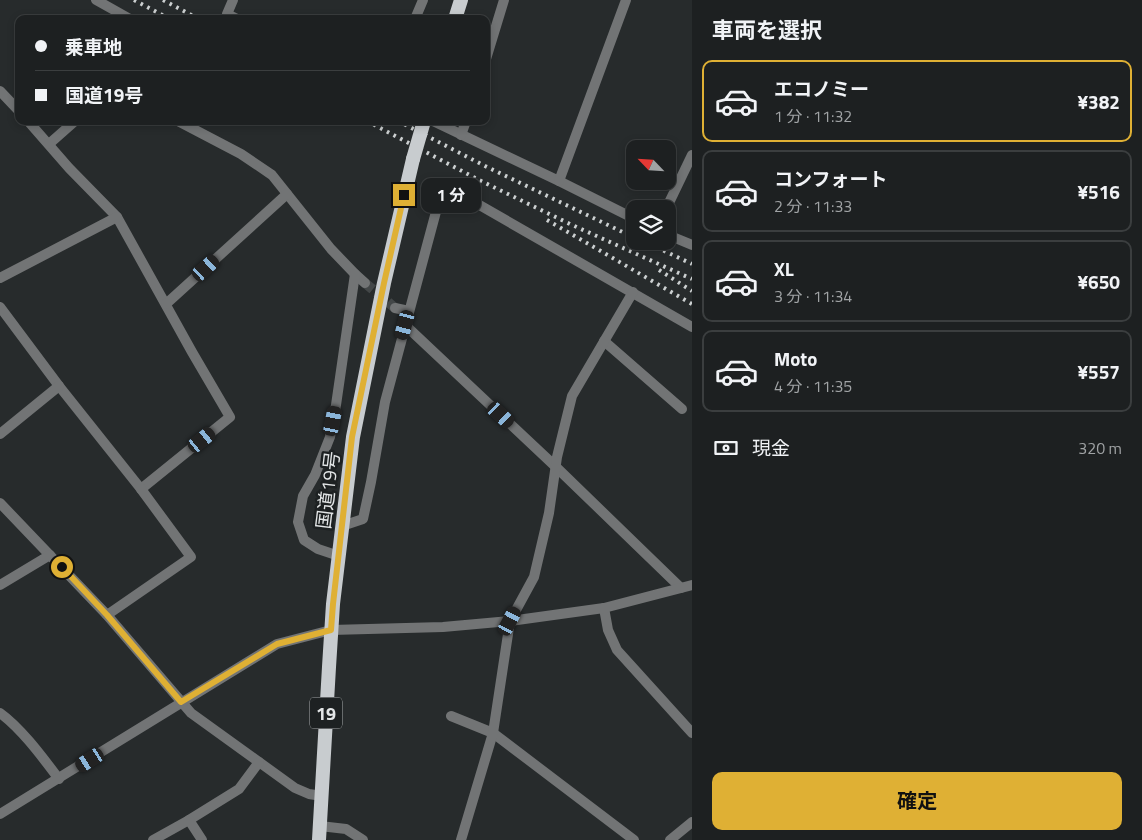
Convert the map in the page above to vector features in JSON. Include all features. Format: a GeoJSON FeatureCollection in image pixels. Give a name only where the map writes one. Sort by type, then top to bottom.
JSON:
{"type":"FeatureCollection","features":[{"type":"Feature","properties":{"kind":"highway"},"geometry":{"type":"LineString","coordinates":[[456,15],[461,0]]}},
{"type":"Feature","properties":{"kind":"highway","name":"国道19号"},"geometry":{"type":"LineString","coordinates":[[320,833],[331,630],[352,437],[384,283],[423,125]]}},
{"type":"Feature","properties":{"kind":"street"},"geometry":{"type":"LineString","coordinates":[[96,0],[123,15]]}},
{"type":"Feature","properties":{"kind":"street"},"geometry":{"type":"LineString","coordinates":[[229,15],[227,14],[233,0]]}},
{"type":"Feature","properties":{"kind":"street"},"geometry":{"type":"LineString","coordinates":[[417,15],[423,0]]}},
{"type":"Feature","properties":{"kind":"street"},"geometry":{"type":"LineString","coordinates":[[490,46],[504,0]]}},
{"type":"Feature","properties":{"kind":"street"},"geometry":{"type":"LineString","coordinates":[[559,181],[626,0]]}},
{"type":"Feature","properties":{"kind":"street"},"geometry":{"type":"LineString","coordinates":[[0,91],[15,107]]}},
{"type":"Feature","properties":{"kind":"street"},"geometry":{"type":"LineString","coordinates":[[31,125],[69,168],[117,217],[230,417],[141,489]]}},
{"type":"Feature","properties":{"kind":"street"},"geometry":{"type":"LineString","coordinates":[[48,144],[70,125]]}},
{"type":"Feature","properties":{"kind":"street"},"geometry":{"type":"LineString","coordinates":[[186,125],[241,154],[272,175],[331,249],[365,283]]}},
{"type":"Feature","properties":{"kind":"street"},"geometry":{"type":"LineString","coordinates":[[442,125],[626,214]]}},
{"type":"Feature","properties":{"kind":"street"},"geometry":{"type":"LineString","coordinates":[[461,135],[465,125]]}},
{"type":"Feature","properties":{"kind":"street"},"geometry":{"type":"LineString","coordinates":[[670,200],[692,155]]}},
{"type":"Feature","properties":{"kind":"street"},"geometry":{"type":"LineString","coordinates":[[342,526],[363,519],[385,402],[405,325],[438,208],[455,191],[692,327]]}},
{"type":"Feature","properties":{"kind":"street"},"geometry":{"type":"LineString","coordinates":[[166,304],[287,194]]}},
{"type":"Feature","properties":{"kind":"street"},"geometry":{"type":"LineString","coordinates":[[0,278],[117,217]]}},
{"type":"Feature","properties":{"kind":"street"},"geometry":{"type":"LineString","coordinates":[[676,238],[692,245]]}},
{"type":"Feature","properties":{"kind":"street"},"geometry":{"type":"LineString","coordinates":[[339,556],[318,550],[304,540],[298,522],[303,496],[316,475],[330,436],[355,274]]}},
{"type":"Feature","properties":{"kind":"street"},"geometry":{"type":"LineString","coordinates":[[461,840],[493,733],[510,621],[534,577],[549,513],[556,467],[572,396],[633,292]]}},
{"type":"Feature","properties":{"kind":"street"},"geometry":{"type":"LineString","coordinates":[[0,307],[59,386],[141,489],[191,557],[107,615]]}},
{"type":"Feature","properties":{"kind":"street"},"geometry":{"type":"LineString","coordinates":[[395,308],[409,311]]}},
{"type":"Feature","properties":{"kind":"street"},"geometry":{"type":"LineString","coordinates":[[405,325],[681,588]]}},
{"type":"Feature","properties":{"kind":"street"},"geometry":{"type":"LineString","coordinates":[[604,341],[682,409]]}},
{"type":"Feature","properties":{"kind":"street"},"geometry":{"type":"LineString","coordinates":[[0,434],[59,386]]}},
{"type":"Feature","properties":{"kind":"street"},"geometry":{"type":"LineString","coordinates":[[0,503],[107,615],[191,713],[295,788],[309,794],[322,796]]}},
{"type":"Feature","properties":{"kind":"street"},"geometry":{"type":"LineString","coordinates":[[0,585],[50,555]]}},
{"type":"Feature","properties":{"kind":"street"},"geometry":{"type":"LineString","coordinates":[[0,814],[277,644],[331,630],[443,627],[510,621],[604,608],[692,585]]}},
{"type":"Feature","properties":{"kind":"street"},"geometry":{"type":"LineString","coordinates":[[604,608],[608,630],[617,650],[692,733]]}},
{"type":"Feature","properties":{"kind":"street"},"geometry":{"type":"LineString","coordinates":[[0,713],[8,718],[59,779]]}},
{"type":"Feature","properties":{"kind":"street"},"geometry":{"type":"LineString","coordinates":[[451,716],[493,733],[634,840]]}},
{"type":"Feature","properties":{"kind":"street"},"geometry":{"type":"LineString","coordinates":[[153,840],[239,789],[259,762]]}},
{"type":"Feature","properties":{"kind":"street"},"geometry":{"type":"LineString","coordinates":[[189,820],[202,840]]}},
{"type":"Feature","properties":{"kind":"street"},"geometry":{"type":"LineString","coordinates":[[670,840],[692,822]]}},
{"type":"Feature","properties":{"kind":"street"},"geometry":{"type":"LineString","coordinates":[[320,833],[346,829],[363,840]]}},
{"type":"Feature","properties":{"kind":"tunnel"},"geometry":{"type":"LineString","coordinates":[[365,283],[395,308]]}},
{"type":"Feature","properties":{"kind":"railway"},"geometry":{"type":"LineString","coordinates":[[134,0],[162,15]]}},
{"type":"Feature","properties":{"kind":"railway"},"geometry":{"type":"LineString","coordinates":[[163,0],[191,15]]}},
{"type":"Feature","properties":{"kind":"railway"},"geometry":{"type":"LineString","coordinates":[[375,125],[479,180],[570,224],[692,279]]}},
{"type":"Feature","properties":{"kind":"railway"},"geometry":{"type":"LineString","coordinates":[[406,125],[485,166],[626,234]]}},
{"type":"Feature","properties":{"kind":"railway"},"geometry":{"type":"LineString","coordinates":[[547,220],[692,304]]}},
{"type":"Feature","properties":{"kind":"railway"},"geometry":{"type":"LineString","coordinates":[[662,250],[692,264]]}},
{"type":"Feature","properties":{"kind":"railway"},"geometry":{"type":"LineString","coordinates":[[659,270],[692,291]]}},
{"type":"Feature","properties":{"kind":"route"},"geometry":{"type":"LineString","coordinates":[[62,567],[107,615],[181,702],[277,644],[331,630],[352,437],[404,195]]}}]}
